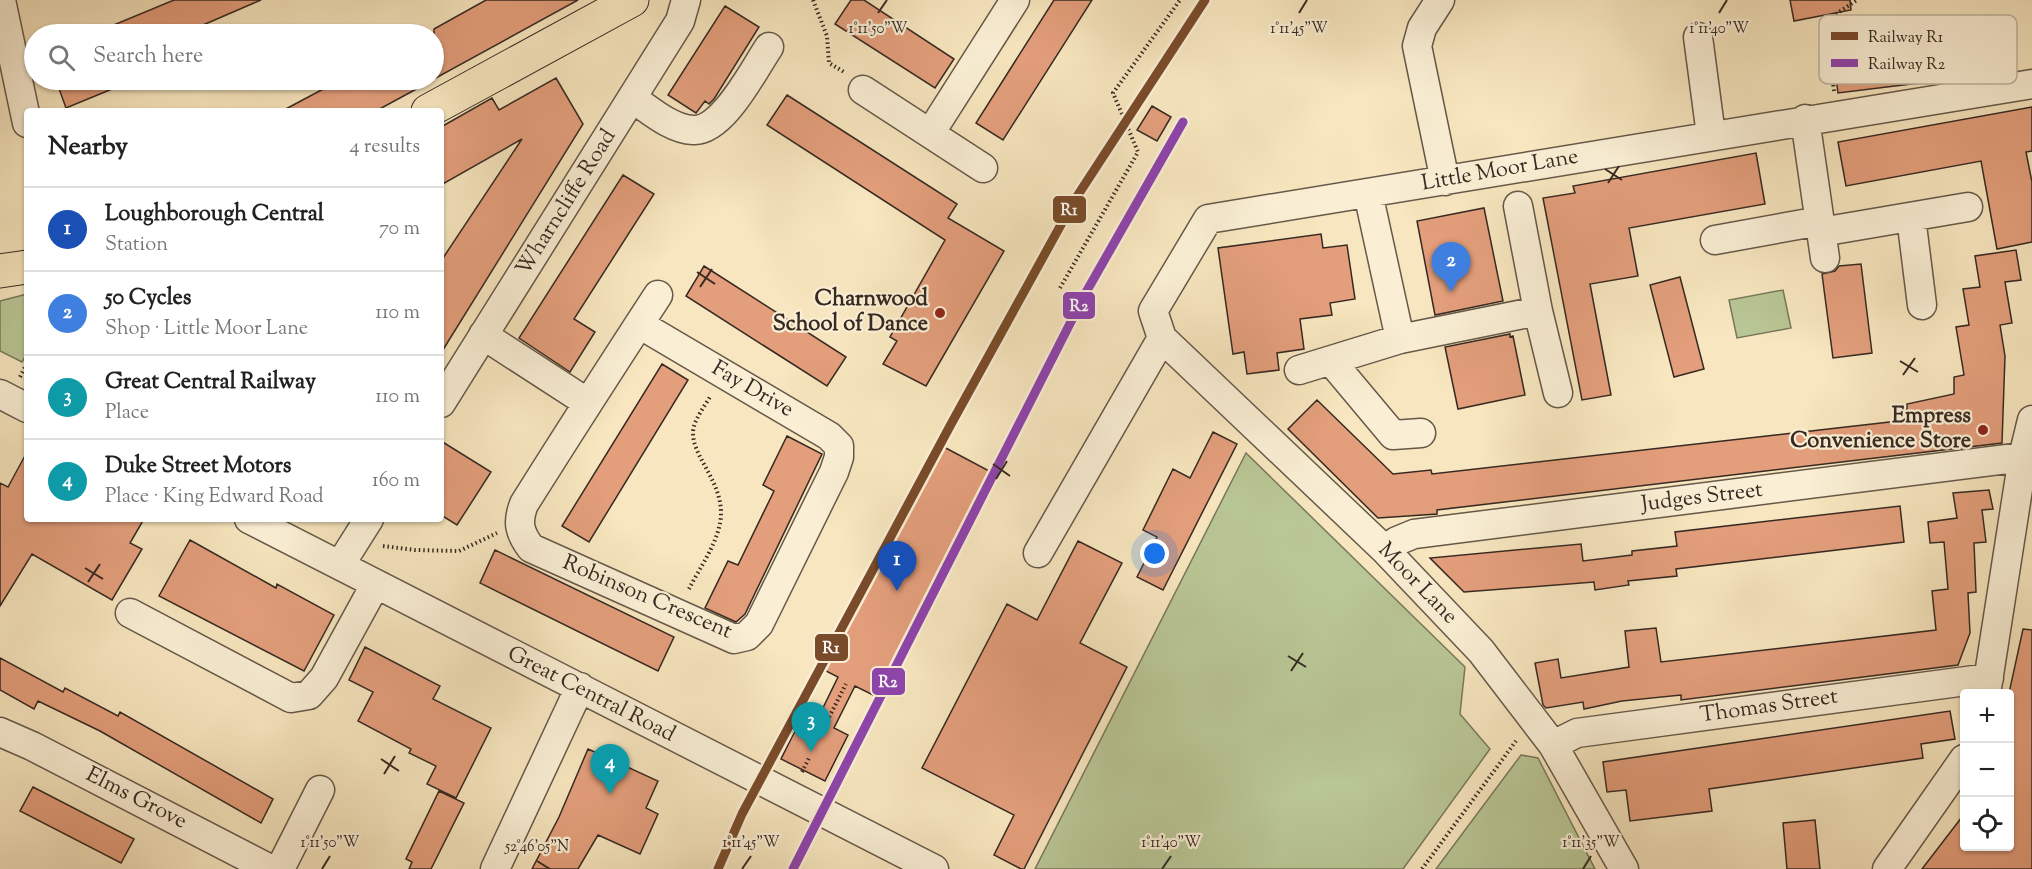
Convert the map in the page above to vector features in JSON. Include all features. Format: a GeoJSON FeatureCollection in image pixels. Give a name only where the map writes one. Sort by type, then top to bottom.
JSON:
{"type":"FeatureCollection","features":[{"type":"Feature","properties":{"kind":"main road"},"geometry":{"type":"LineString","coordinates":[[434,108],[632,0]]}},
{"type":"Feature","properties":{"kind":"main road"},"geometry":{"type":"LineString","coordinates":[[0,271],[24,267]]}},
{"type":"Feature","properties":{"kind":"street"},"geometry":{"type":"LineString","coordinates":[[1,0],[10,92],[24,118]]}},
{"type":"Feature","properties":{"kind":"street","name":"Wharncliffe Road"},"geometry":{"type":"LineString","coordinates":[[444,398],[680,21],[686,0]]}},
{"type":"Feature","properties":{"kind":"street"},"geometry":{"type":"LineString","coordinates":[[931,132],[1015,0]]}},
{"type":"Feature","properties":{"kind":"street"},"geometry":{"type":"LineString","coordinates":[[1440,0],[1422,28],[1417,46],[1445,181]]}},
{"type":"Feature","properties":{"kind":"street"},"geometry":{"type":"LineString","coordinates":[[1698,38],[1712,135]]}},
{"type":"Feature","properties":{"kind":"street"},"geometry":{"type":"LineString","coordinates":[[632,98],[673,125],[695,130],[721,118],[769,47]]}},
{"type":"Feature","properties":{"kind":"street","name":"Little Moor Lane"},"geometry":{"type":"LineString","coordinates":[[1162,338],[1153,311],[1208,219],[1806,119],[1838,116],[2032,84]]}},
{"type":"Feature","properties":{"kind":"street"},"geometry":{"type":"LineString","coordinates":[[863,90],[931,132],[983,168]]}},
{"type":"Feature","properties":{"kind":"street"},"geometry":{"type":"LineString","coordinates":[[1806,119],[1822,237]]}},
{"type":"Feature","properties":{"kind":"street"},"geometry":{"type":"LineString","coordinates":[[1368,193],[1400,339]]}},
{"type":"Feature","properties":{"kind":"street"},"geometry":{"type":"LineString","coordinates":[[1518,206],[1538,311],[1558,393]]}},
{"type":"Feature","properties":{"kind":"street"},"geometry":{"type":"LineString","coordinates":[[1714,240],[1822,237],[1968,207]]}},
{"type":"Feature","properties":{"kind":"street"},"geometry":{"type":"LineString","coordinates":[[1911,217],[1922,305]]}},
{"type":"Feature","properties":{"kind":"street"},"geometry":{"type":"LineString","coordinates":[[520,525],[519,518],[524,504],[658,295]]}},
{"type":"Feature","properties":{"kind":"street"},"geometry":{"type":"LineString","coordinates":[[1299,370],[1400,339],[1538,311]]}},
{"type":"Feature","properties":{"kind":"street","name":"Fay Drive"},"geometry":{"type":"LineString","coordinates":[[639,324],[830,436],[839,446],[839,457],[834,472]]}},
{"type":"Feature","properties":{"kind":"street"},"geometry":{"type":"LineString","coordinates":[[483,336],[588,403]]}},
{"type":"Feature","properties":{"kind":"street"},"geometry":{"type":"LineString","coordinates":[[1038,553],[1162,338]]}},
{"type":"Feature","properties":{"kind":"street","name":"Moor Lane"},"geometry":{"type":"LineString","coordinates":[[1162,338],[1385,550],[1481,651],[1553,745],[1624,869]]}},
{"type":"Feature","properties":{"kind":"street"},"geometry":{"type":"LineString","coordinates":[[1331,361],[1393,435],[1421,433]]}},
{"type":"Feature","properties":{"kind":"street"},"geometry":{"type":"LineString","coordinates":[[1,396],[24,407]]}},
{"type":"Feature","properties":{"kind":"street"},"geometry":{"type":"LineString","coordinates":[[1988,686],[2024,502],[2023,457],[2032,420]]}},
{"type":"Feature","properties":{"kind":"street","name":"Judges Street"},"geometry":{"type":"LineString","coordinates":[[1385,550],[1397,541],[1414,534],[2023,457]]}},
{"type":"Feature","properties":{"kind":"street","name":"Robinson Crescent"},"geometry":{"type":"LineString","coordinates":[[520,525],[522,535],[531,548],[734,639],[747,636],[759,624],[834,472]]}},
{"type":"Feature","properties":{"kind":"street","name":"Great Central Road"},"geometry":{"type":"LineString","coordinates":[[263,522],[355,542],[375,585],[580,687],[934,869]]}},
{"type":"Feature","properties":{"kind":"street"},"geometry":{"type":"LineString","coordinates":[[130,613],[291,698],[309,695],[324,678],[375,585]]}},
{"type":"Feature","properties":{"kind":"street","name":"Thomas Street"},"geometry":{"type":"LineString","coordinates":[[1553,745],[1577,732],[1988,686]]}},
{"type":"Feature","properties":{"kind":"street"},"geometry":{"type":"LineString","coordinates":[[495,869],[580,687]]}},
{"type":"Feature","properties":{"kind":"street","name":"Elms Grove"},"geometry":{"type":"LineString","coordinates":[[0,732],[32,746],[270,869]]}},
{"type":"Feature","properties":{"kind":"street"},"geometry":{"type":"LineString","coordinates":[[1887,869],[1960,766]]}},
{"type":"Feature","properties":{"kind":"street"},"geometry":{"type":"LineString","coordinates":[[280,869],[320,790]]}},
{"type":"Feature","properties":{"kind":"path"},"geometry":{"type":"LineString","coordinates":[[813,0],[827,36],[829,63],[845,73],[863,90]]}},
{"type":"Feature","properties":{"kind":"path"},"geometry":{"type":"LineString","coordinates":[[1060,288],[1138,152],[1113,93],[1180,0]]}},
{"type":"Feature","properties":{"kind":"path"},"geometry":{"type":"LineString","coordinates":[[1834,15],[1857,0]]}},
{"type":"Feature","properties":{"kind":"path"},"geometry":{"type":"LineString","coordinates":[[1834,84],[1838,116]]}},
{"type":"Feature","properties":{"kind":"path"},"geometry":{"type":"LineString","coordinates":[[677,614],[710,550],[721,516],[719,494],[696,448],[693,432],[699,416],[724,374]]}},
{"type":"Feature","properties":{"kind":"path"},"geometry":{"type":"LineString","coordinates":[[355,542],[415,550],[459,551],[501,531],[520,525]]}},
{"type":"Feature","properties":{"kind":"path"},"geometry":{"type":"LineString","coordinates":[[825,725],[846,684]]}},
{"type":"Feature","properties":{"kind":"path"},"geometry":{"type":"LineString","coordinates":[[1422,869],[1511,746],[1534,720]]}},
{"type":"Feature","properties":{"kind":"green space"},"geometry":{"type":"Polygon","coordinates":[[[1783,290],[1791,328],[1737,338],[1729,300],[1783,290]]]}},
{"type":"Feature","properties":{"kind":"green space"},"geometry":{"type":"Polygon","coordinates":[[[24,295],[24,359],[22,362],[0,351],[0,301],[24,295]]]}},
{"type":"Feature","properties":{"kind":"green space"},"geometry":{"type":"Polygon","coordinates":[[[1246,453],[1465,667],[1460,714],[1490,749],[1403,869],[1035,869],[1246,453]]]}},
{"type":"Feature","properties":{"kind":"green space"},"geometry":{"type":"Polygon","coordinates":[[[1521,755],[1538,758],[1595,869],[1436,869],[1521,755]]]}},
{"type":"Feature","properties":{"kind":"building"},"geometry":{"type":"Polygon","coordinates":[[[174,0],[261,0],[205,24],[116,24],[174,0]]]}},
{"type":"Feature","properties":{"kind":"building"},"geometry":{"type":"Polygon","coordinates":[[[486,0],[578,0],[444,74],[443,24],[486,0]]]}},
{"type":"Feature","properties":{"kind":"building"},"geometry":{"type":"Polygon","coordinates":[[[851,0],[864,0],[954,59],[935,88],[835,24],[851,0]]]}},
{"type":"Feature","properties":{"kind":"building"},"geometry":{"type":"Polygon","coordinates":[[[1054,0],[1092,0],[1003,140],[976,123],[1054,0]]]}},
{"type":"Feature","properties":{"kind":"building"},"geometry":{"type":"Polygon","coordinates":[[[1790,0],[1850,0],[1851,10],[1794,21],[1790,0]]]}},
{"type":"Feature","properties":{"kind":"building"},"geometry":{"type":"Polygon","coordinates":[[[725,6],[759,27],[714,99],[709,104],[705,101],[696,113],[668,95],[725,6]]]}},
{"type":"Feature","properties":{"kind":"building"},"geometry":{"type":"Polygon","coordinates":[[[556,78],[583,124],[444,348],[444,256],[522,139],[444,183],[444,125],[492,98],[499,110],[556,78]]]}},
{"type":"Feature","properties":{"kind":"building"},"geometry":{"type":"Polygon","coordinates":[[[1837,84],[1912,84],[1838,93],[1837,84]]]}},
{"type":"Feature","properties":{"kind":"building"},"geometry":{"type":"Polygon","coordinates":[[[60,90],[110,90],[66,108],[60,90]]]}},
{"type":"Feature","properties":{"kind":"building"},"geometry":{"type":"Polygon","coordinates":[[[321,90],[415,90],[382,108],[288,108],[321,90]]]}},
{"type":"Feature","properties":{"kind":"building"},"geometry":{"type":"Polygon","coordinates":[[[787,95],[957,204],[948,218],[1004,251],[926,386],[883,364],[897,341],[890,337],[945,240],[767,125],[787,95]]]}},
{"type":"Feature","properties":{"kind":"building"},"geometry":{"type":"Polygon","coordinates":[[[1152,106],[1171,117],[1157,141],[1137,130],[1152,106]]]}},
{"type":"Feature","properties":{"kind":"building"},"geometry":{"type":"Polygon","coordinates":[[[2032,107],[2032,151],[2026,152],[2032,182],[2032,242],[1997,249],[1981,161],[1846,186],[1838,142],[2032,107]]]}},
{"type":"Feature","properties":{"kind":"building"},"geometry":{"type":"Polygon","coordinates":[[[1756,153],[1765,204],[1629,228],[1638,276],[1590,284],[1611,395],[1582,400],[1543,198],[1575,193],[1573,186],[1756,153]]]}},
{"type":"Feature","properties":{"kind":"building"},"geometry":{"type":"Polygon","coordinates":[[[623,175],[654,194],[574,319],[595,332],[570,372],[519,338],[623,175]]]}},
{"type":"Feature","properties":{"kind":"building"},"geometry":{"type":"Polygon","coordinates":[[[1484,208],[1503,301],[1435,315],[1417,221],[1484,208]]]}},
{"type":"Feature","properties":{"kind":"building"},"geometry":{"type":"Polygon","coordinates":[[[1321,234],[1323,248],[1347,245],[1355,299],[1330,303],[1332,315],[1300,319],[1304,349],[1277,353],[1279,370],[1247,374],[1244,352],[1233,354],[1218,248],[1321,234]]]}},
{"type":"Feature","properties":{"kind":"building"},"geometry":{"type":"Polygon","coordinates":[[[2016,250],[2021,280],[2005,282],[2012,323],[2000,325],[2005,356],[2002,443],[1437,510],[1437,514],[1378,518],[1288,429],[1317,400],[1393,474],[1431,470],[1432,474],[1907,420],[1907,404],[1954,394],[1954,377],[1964,375],[1956,327],[1969,325],[1963,289],[1980,287],[1975,256],[2016,250]]]}},
{"type":"Feature","properties":{"kind":"building"},"geometry":{"type":"Polygon","coordinates":[[[1861,264],[1872,353],[1833,358],[1822,274],[1835,271],[1839,266],[1861,264]]]}},
{"type":"Feature","properties":{"kind":"building"},"geometry":{"type":"Polygon","coordinates":[[[704,266],[846,357],[827,386],[686,296],[704,266]]]}},
{"type":"Feature","properties":{"kind":"building"},"geometry":{"type":"Polygon","coordinates":[[[1680,277],[1704,369],[1674,377],[1650,285],[1680,277]]]}},
{"type":"Feature","properties":{"kind":"building"},"geometry":{"type":"Polygon","coordinates":[[[1510,334],[1510,337],[1513,336],[1525,395],[1458,409],[1445,347],[1510,334]]]}},
{"type":"Feature","properties":{"kind":"building"},"geometry":{"type":"Polygon","coordinates":[[[662,364],[688,380],[589,542],[562,526],[662,364]]]}},
{"type":"Feature","properties":{"kind":"building"},"geometry":{"type":"Polygon","coordinates":[[[1213,432],[1237,444],[1163,590],[1137,577],[1157,537],[1143,530],[1173,469],[1190,478],[1213,432]]]}},
{"type":"Feature","properties":{"kind":"building"},"geometry":{"type":"Polygon","coordinates":[[[787,436],[822,454],[745,614],[736,622],[705,608],[728,561],[738,565],[774,491],[763,485],[787,436]]]}},
{"type":"Feature","properties":{"kind":"building"},"geometry":{"type":"Polygon","coordinates":[[[444,443],[491,472],[457,525],[444,517],[444,443]]]}},
{"type":"Feature","properties":{"kind":"building"},"geometry":{"type":"Polygon","coordinates":[[[942,446],[993,473],[875,696],[855,686],[834,728],[848,735],[825,781],[781,759],[804,713],[817,720],[838,677],[824,670],[942,446]]]}},
{"type":"Feature","properties":{"kind":"building"},"geometry":{"type":"Polygon","coordinates":[[[24,458],[24,522],[142,522],[130,543],[142,549],[112,600],[32,554],[0,606],[0,483],[8,487],[24,458]]]}},
{"type":"Feature","properties":{"kind":"building"},"geometry":{"type":"Polygon","coordinates":[[[1989,490],[1993,509],[1982,510],[1986,542],[1974,543],[1976,592],[1968,593],[1970,633],[1958,665],[1681,700],[1681,695],[1622,701],[1584,709],[1583,702],[1546,708],[1543,705],[1535,663],[1558,659],[1561,678],[1629,667],[1625,631],[1656,628],[1661,662],[1936,630],[1932,591],[1948,589],[1944,542],[1930,543],[1928,522],[1957,518],[1953,493],[1989,490]]]}},
{"type":"Feature","properties":{"kind":"building"},"geometry":{"type":"Polygon","coordinates":[[[1900,506],[1904,542],[1676,569],[1677,576],[1628,581],[1629,585],[1595,590],[1594,582],[1464,592],[1430,558],[1581,544],[1583,561],[1632,555],[1632,551],[1677,546],[1675,532],[1900,506]]]}},
{"type":"Feature","properties":{"kind":"building"},"geometry":{"type":"Polygon","coordinates":[[[190,540],[276,588],[277,584],[334,615],[304,671],[159,596],[190,540]]]}},
{"type":"Feature","properties":{"kind":"building"},"geometry":{"type":"Polygon","coordinates":[[[1078,541],[1122,563],[1080,643],[1127,667],[1024,869],[1021,869],[994,855],[1014,815],[922,768],[1007,604],[1037,620],[1078,541]]]}},
{"type":"Feature","properties":{"kind":"building"},"geometry":{"type":"Polygon","coordinates":[[[495,550],[674,637],[658,671],[480,583],[495,550]]]}},
{"type":"Feature","properties":{"kind":"building"},"geometry":{"type":"Polygon","coordinates":[[[2023,629],[2032,630],[2032,869],[1922,869],[1960,820],[1960,851],[2014,851],[2014,689],[2010,689],[2023,629]]]}},
{"type":"Feature","properties":{"kind":"building"},"geometry":{"type":"Polygon","coordinates":[[[365,647],[440,686],[433,699],[491,728],[456,798],[427,784],[436,766],[409,753],[411,749],[358,721],[373,692],[349,680],[365,647]]]}},
{"type":"Feature","properties":{"kind":"building"},"geometry":{"type":"Polygon","coordinates":[[[0,658],[63,692],[65,688],[118,716],[120,712],[273,799],[261,823],[100,731],[38,701],[34,709],[0,690],[0,658]]]}},
{"type":"Feature","properties":{"kind":"building"},"geometry":{"type":"Polygon","coordinates":[[[1950,711],[1955,739],[1921,744],[1923,758],[1709,789],[1712,811],[1630,821],[1626,790],[1607,792],[1603,762],[1950,711]]]}},
{"type":"Feature","properties":{"kind":"building"},"geometry":{"type":"Polygon","coordinates":[[[588,749],[658,781],[646,808],[658,814],[640,854],[598,835],[578,869],[532,869],[559,817],[588,749]]]}},
{"type":"Feature","properties":{"kind":"building"},"geometry":{"type":"Polygon","coordinates":[[[33,787],[134,839],[121,863],[20,811],[33,787]]]}},
{"type":"Feature","properties":{"kind":"building"},"geometry":{"type":"Polygon","coordinates":[[[439,791],[464,803],[431,869],[409,869],[412,862],[406,859],[439,791]]]}},
{"type":"Feature","properties":{"kind":"building"},"geometry":{"type":"Polygon","coordinates":[[[1815,820],[1820,869],[1787,869],[1783,823],[1815,820]]]}},
{"type":"Feature","properties":{"kind":"rail line","name":"R1"},"geometry":{"type":"LineString","coordinates":[[718,869],[742,814],[950,426],[1074,201],[1205,0]]}},
{"type":"Feature","properties":{"kind":"rail line","name":"R2"},"geometry":{"type":"LineString","coordinates":[[793,869],[1085,294],[1183,122]]}},
{"type":"Feature","properties":{"kind":"place","name":"50 Cycles"},"geometry":{"type":"Point","coordinates":[1451,292]}},
{"type":"Feature","properties":{"kind":"place","name":"Charnwood School of Dance"},"geometry":{"type":"Point","coordinates":[940,313]}},
{"type":"Feature","properties":{"kind":"place","name":"Empress Convenience Store"},"geometry":{"type":"Point","coordinates":[1983,430]}},
{"type":"Feature","properties":{"kind":"place","name":"Loughborough Central"},"geometry":{"type":"Point","coordinates":[897,591]}},
{"type":"Feature","properties":{"kind":"place","name":"Great Central Railway"},"geometry":{"type":"Point","coordinates":[811,752]}},
{"type":"Feature","properties":{"kind":"place","name":"Duke Street Motors"},"geometry":{"type":"Point","coordinates":[610,794]}}]}
